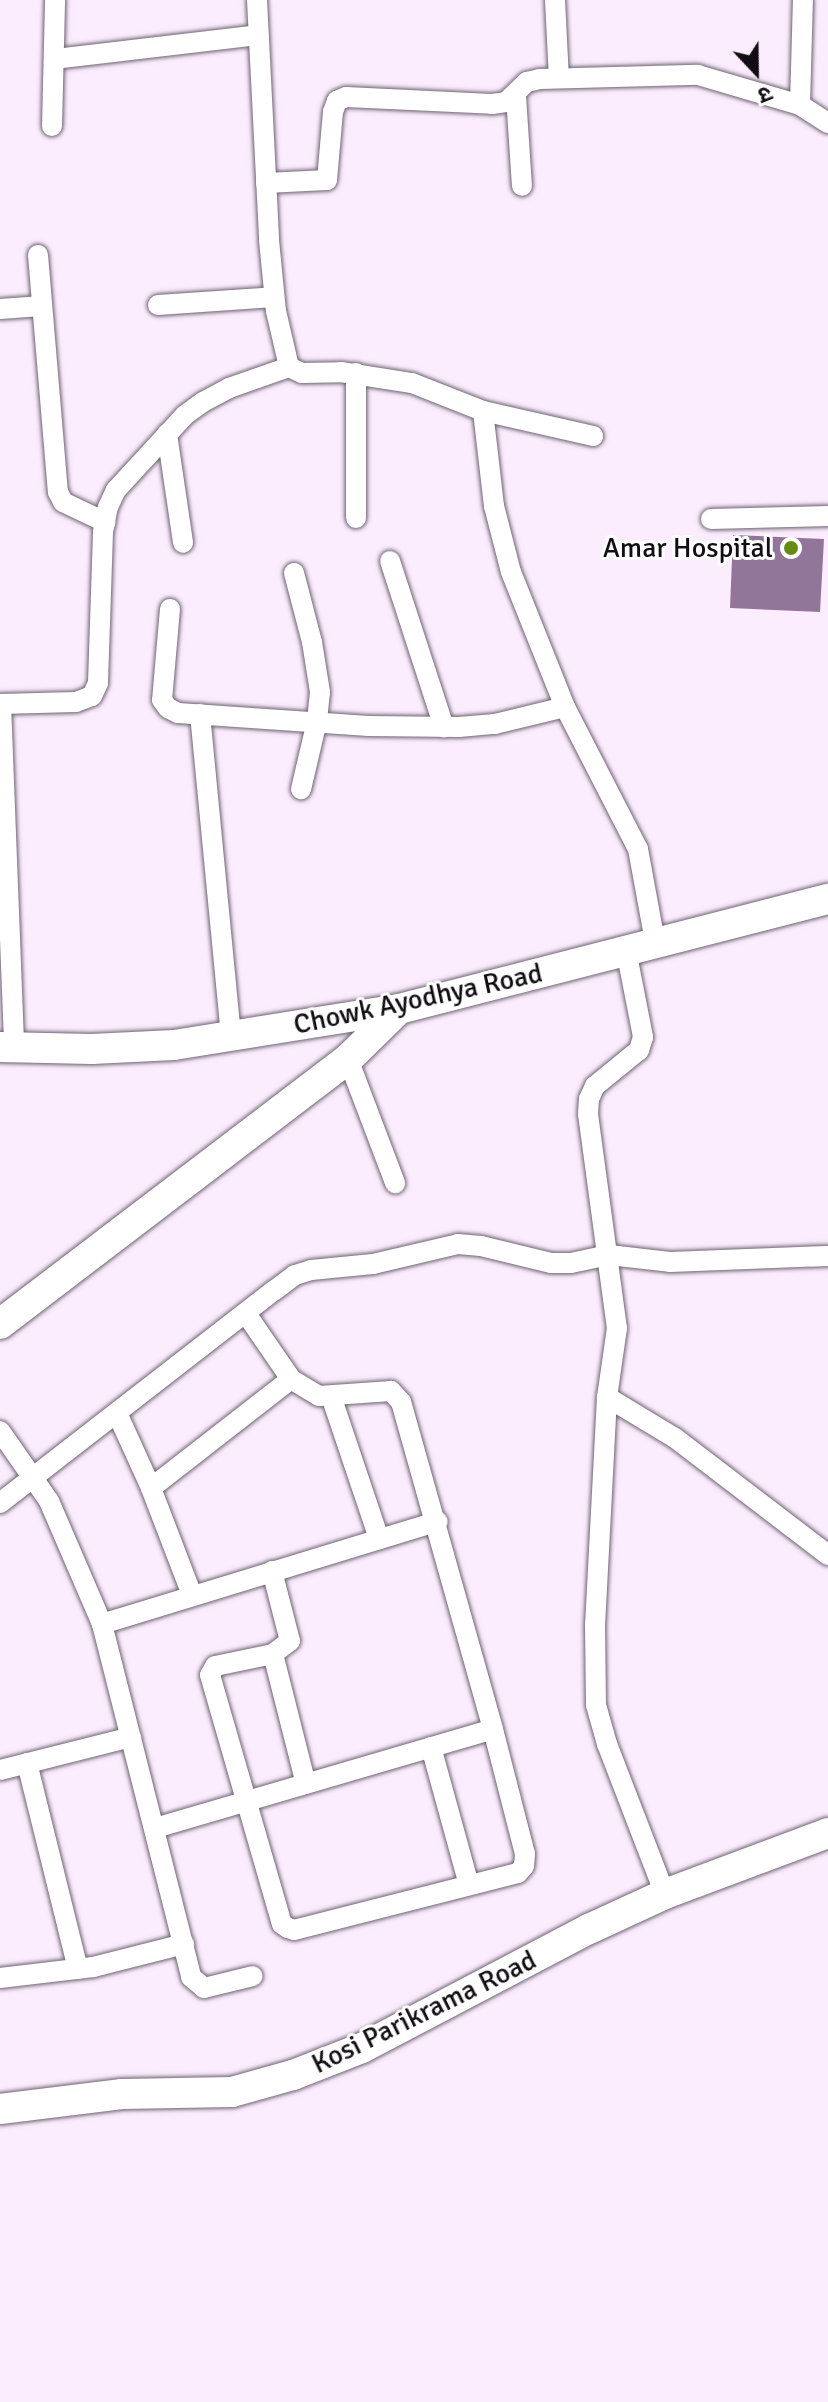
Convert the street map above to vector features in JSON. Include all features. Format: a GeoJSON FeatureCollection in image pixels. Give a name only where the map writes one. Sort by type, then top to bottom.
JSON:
{"type":"FeatureCollection","features":[{"type":"Feature","properties":{"kind":"main road","name":"Chowk Ayodhya Road"},"geometry":{"type":"LineString","coordinates":[[7,1048],[92,1049],[174,1045],[399,1009],[828,899]]}},
{"type":"Feature","properties":{"kind":"main road"},"geometry":{"type":"LineString","coordinates":[[0,1324],[348,1059],[399,1009]]}},
{"type":"Feature","properties":{"kind":"main road","name":"Kosi Parikrama Road"},"geometry":{"type":"LineString","coordinates":[[0,2109],[122,2094],[232,2092],[293,2075],[362,2048],[589,1929],[665,1894],[828,1833]]}},
{"type":"Feature","properties":{"kind":"street"},"geometry":{"type":"LineString","coordinates":[[52,126],[55,0]]}},
{"type":"Feature","properties":{"kind":"street"},"geometry":{"type":"LineString","coordinates":[[257,0],[274,297],[289,367]]}},
{"type":"Feature","properties":{"kind":"street"},"geometry":{"type":"LineString","coordinates":[[555,0],[559,78]]}},
{"type":"Feature","properties":{"kind":"street"},"geometry":{"type":"LineString","coordinates":[[800,105],[803,0]]}},
{"type":"Feature","properties":{"kind":"street"},"geometry":{"type":"LineString","coordinates":[[55,59],[259,35]]}},
{"type":"Feature","properties":{"kind":"street"},"geometry":{"type":"LineString","coordinates":[[266,183],[327,180],[333,112],[337,101],[346,97],[492,104],[516,96],[527,82],[559,78],[698,75],[800,105],[828,123]]}},
{"type":"Feature","properties":{"kind":"street"},"geometry":{"type":"LineString","coordinates":[[516,96],[522,186]]}},
{"type":"Feature","properties":{"kind":"street"},"geometry":{"type":"LineString","coordinates":[[38,255],[58,492],[63,502],[105,522]]}},
{"type":"Feature","properties":{"kind":"street"},"geometry":{"type":"LineString","coordinates":[[158,305],[274,297]]}},
{"type":"Feature","properties":{"kind":"street"},"geometry":{"type":"LineString","coordinates":[[0,309],[42,306]]}},
{"type":"Feature","properties":{"kind":"street"},"geometry":{"type":"LineString","coordinates":[[7,1048],[0,704],[76,702],[92,696],[98,683],[105,522],[116,490],[167,434],[203,402],[229,388],[289,367],[302,373],[356,373],[412,383],[483,411],[593,436]]}},
{"type":"Feature","properties":{"kind":"street"},"geometry":{"type":"LineString","coordinates":[[356,373],[356,518]]}},
{"type":"Feature","properties":{"kind":"street"},"geometry":{"type":"LineString","coordinates":[[483,411],[494,506],[511,572],[565,707],[638,849],[655,942]]}},
{"type":"Feature","properties":{"kind":"street"},"geometry":{"type":"LineString","coordinates":[[167,434],[183,543]]}},
{"type":"Feature","properties":{"kind":"street"},"geometry":{"type":"LineString","coordinates":[[711,519],[828,516]]}},
{"type":"Feature","properties":{"kind":"street"},"geometry":{"type":"LineString","coordinates":[[390,561],[444,727]]}},
{"type":"Feature","properties":{"kind":"street"},"geometry":{"type":"LineString","coordinates":[[294,573],[320,692],[317,721],[301,789]]}},
{"type":"Feature","properties":{"kind":"street"},"geometry":{"type":"LineString","coordinates":[[170,609],[162,700],[168,708],[178,713],[444,727],[495,724],[565,707]]}},
{"type":"Feature","properties":{"kind":"street"},"geometry":{"type":"LineString","coordinates":[[200,714],[231,1037]]}},
{"type":"Feature","properties":{"kind":"street"},"geometry":{"type":"LineString","coordinates":[[626,950],[643,1037],[639,1050],[595,1086],[589,1099],[617,1328],[607,1397],[595,1624],[596,1705],[599,1724],[665,1894]]}},
{"type":"Feature","properties":{"kind":"street"},"geometry":{"type":"LineString","coordinates":[[348,1059],[395,1183]]}},
{"type":"Feature","properties":{"kind":"street"},"geometry":{"type":"LineString","coordinates":[[0,1503],[295,1275],[311,1270],[398,1259],[435,1248],[481,1246],[551,1263],[609,1255],[670,1262],[828,1256]]}},
{"type":"Feature","properties":{"kind":"street"},"geometry":{"type":"LineString","coordinates":[[247,1315],[291,1379],[319,1396],[391,1391],[397,1395],[438,1521],[525,1854],[524,1866],[511,1876],[294,1930],[282,1924],[245,1802],[211,1670],[273,1654],[290,1641],[272,1571]]}},
{"type":"Feature","properties":{"kind":"street"},"geometry":{"type":"LineString","coordinates":[[151,1488],[291,1379]]}},
{"type":"Feature","properties":{"kind":"street"},"geometry":{"type":"LineString","coordinates":[[331,1396],[379,1539]]}},
{"type":"Feature","properties":{"kind":"street"},"geometry":{"type":"LineString","coordinates":[[607,1397],[675,1438],[828,1555]]}},
{"type":"Feature","properties":{"kind":"street"},"geometry":{"type":"LineString","coordinates":[[117,1413],[151,1488],[192,1595]]}},
{"type":"Feature","properties":{"kind":"street"},"geometry":{"type":"LineString","coordinates":[[0,1431],[49,1501],[102,1624],[191,1977],[204,1988],[253,1976]]}},
{"type":"Feature","properties":{"kind":"street"},"geometry":{"type":"LineString","coordinates":[[102,1624],[438,1521]]}},
{"type":"Feature","properties":{"kind":"street"},"geometry":{"type":"LineString","coordinates":[[273,1654],[306,1784]]}},
{"type":"Feature","properties":{"kind":"street"},"geometry":{"type":"LineString","coordinates":[[155,1828],[493,1729]]}},
{"type":"Feature","properties":{"kind":"street"},"geometry":{"type":"LineString","coordinates":[[0,1770],[131,1737]]}},
{"type":"Feature","properties":{"kind":"street"},"geometry":{"type":"LineString","coordinates":[[431,1747],[469,1885]]}},
{"type":"Feature","properties":{"kind":"street"},"geometry":{"type":"LineString","coordinates":[[27,1763],[78,1969]]}},
{"type":"Feature","properties":{"kind":"street"},"geometry":{"type":"LineString","coordinates":[[0,1957],[3,1977],[78,1969],[184,1944]]}},
{"type":"Feature","properties":{"kind":"building"},"geometry":{"type":"Polygon","coordinates":[[[733,535],[824,539],[820,612],[730,608],[733,535]]]}},
{"type":"Feature","properties":{"kind":"place","name":"Amar Hospital"},"geometry":{"type":"Point","coordinates":[791,548]}}]}
